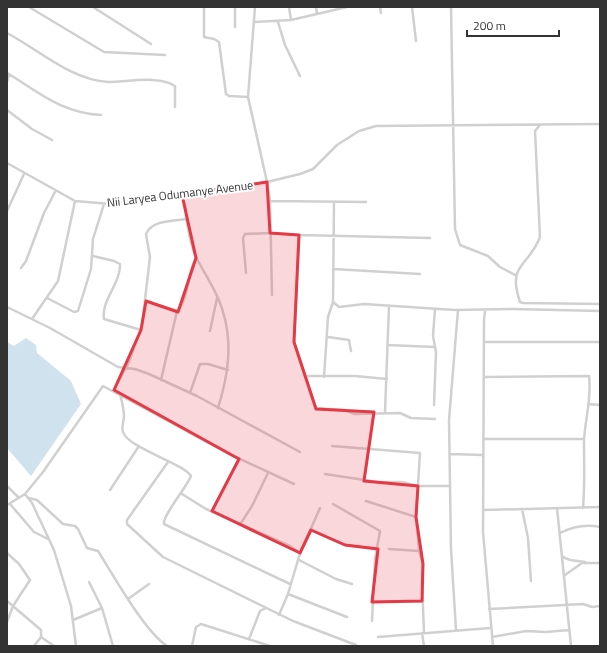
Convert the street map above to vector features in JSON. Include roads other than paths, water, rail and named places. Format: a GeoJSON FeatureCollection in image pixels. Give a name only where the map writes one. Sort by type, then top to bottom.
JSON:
{"type":"FeatureCollection","features":[{"type":"Feature","properties":{"kind":"street"},"geometry":{"type":"LineString","coordinates":[[29,7],[104,52],[165,55]]}},
{"type":"Feature","properties":{"kind":"street"},"geometry":{"type":"LineString","coordinates":[[93,7],[151,44]]}},
{"type":"Feature","properties":{"kind":"street"},"geometry":{"type":"LineString","coordinates":[[204,7],[204,37],[214,39],[219,42],[226,94],[229,96],[248,97]]}},
{"type":"Feature","properties":{"kind":"street"},"geometry":{"type":"LineString","coordinates":[[235,7],[235,27]]}},
{"type":"Feature","properties":{"kind":"street"},"geometry":{"type":"LineString","coordinates":[[255,7],[248,97],[270,201],[272,295]]}},
{"type":"Feature","properties":{"kind":"street"},"geometry":{"type":"LineString","coordinates":[[289,7],[291,20]]}},
{"type":"Feature","properties":{"kind":"street"},"geometry":{"type":"LineString","coordinates":[[316,7],[317,14]]}},
{"type":"Feature","properties":{"kind":"street"},"geometry":{"type":"LineString","coordinates":[[254,22],[278,22],[291,20],[347,7]]}},
{"type":"Feature","properties":{"kind":"street"},"geometry":{"type":"LineString","coordinates":[[380,7],[381,13]]}},
{"type":"Feature","properties":{"kind":"street"},"geometry":{"type":"LineString","coordinates":[[412,7],[416,41]]}},
{"type":"Feature","properties":{"kind":"street"},"geometry":{"type":"LineString","coordinates":[[451,7],[453,212],[455,229],[460,245],[488,256],[500,267],[515,275]]}},
{"type":"Feature","properties":{"kind":"street"},"geometry":{"type":"LineString","coordinates":[[278,22],[285,45],[300,76]]}},
{"type":"Feature","properties":{"kind":"street"},"geometry":{"type":"LineString","coordinates":[[7,33],[58,64],[89,80],[109,82],[158,81],[170,83],[175,86],[175,107]]}},
{"type":"Feature","properties":{"kind":"street"},"geometry":{"type":"LineString","coordinates":[[7,82],[8,73],[62,107],[84,114],[101,115]]}},
{"type":"Feature","properties":{"kind":"street"},"geometry":{"type":"LineString","coordinates":[[7,110],[52,140]]}},
{"type":"Feature","properties":{"kind":"street"},"geometry":{"type":"LineString","coordinates":[[540,124],[535,131],[540,237],[534,250],[520,265],[515,275],[515,287],[520,302],[523,303],[600,304]]}},
{"type":"Feature","properties":{"kind":"street","name":"Nii Laryea Odumanye Avenue"},"geometry":{"type":"LineString","coordinates":[[7,164],[55,192],[75,201],[104,204],[182,195],[267,182],[313,169],[337,145],[359,131],[376,126],[600,124]]}},
{"type":"Feature","properties":{"kind":"street"},"geometry":{"type":"LineString","coordinates":[[7,211],[24,174]]}},
{"type":"Feature","properties":{"kind":"street"},"geometry":{"type":"LineString","coordinates":[[21,268],[44,213],[55,192]]}},
{"type":"Feature","properties":{"kind":"street"},"geometry":{"type":"LineString","coordinates":[[182,195],[186,209],[186,219],[196,258],[224,312],[227,336],[228,370],[218,408]]}},
{"type":"Feature","properties":{"kind":"street"},"geometry":{"type":"LineString","coordinates":[[32,319],[58,281],[72,208],[75,201]]}},
{"type":"Feature","properties":{"kind":"street"},"geometry":{"type":"LineString","coordinates":[[270,201],[366,202]]}},
{"type":"Feature","properties":{"kind":"street"},"geometry":{"type":"LineString","coordinates":[[324,377],[328,337],[328,317],[333,302],[334,202]]}},
{"type":"Feature","properties":{"kind":"street"},"geometry":{"type":"LineString","coordinates":[[47,298],[74,312],[78,311],[91,269],[93,239],[104,204]]}},
{"type":"Feature","properties":{"kind":"street"},"geometry":{"type":"LineString","coordinates":[[114,390],[126,368],[141,330],[146,301],[150,257],[146,239],[147,231],[157,224],[186,219]]}},
{"type":"Feature","properties":{"kind":"street"},"geometry":{"type":"LineString","coordinates":[[246,274],[243,236],[270,233],[430,238]]}},
{"type":"Feature","properties":{"kind":"street"},"geometry":{"type":"LineString","coordinates":[[299,235],[294,342],[316,408],[344,410],[355,414],[374,412],[400,413],[412,418],[435,419]]}},
{"type":"Feature","properties":{"kind":"street"},"geometry":{"type":"LineString","coordinates":[[93,256],[118,262],[120,264],[115,284],[106,305],[104,320],[141,330]]}},
{"type":"Feature","properties":{"kind":"street"},"geometry":{"type":"LineString","coordinates":[[161,380],[177,312],[183,302],[190,269],[196,258]]}},
{"type":"Feature","properties":{"kind":"street"},"geometry":{"type":"LineString","coordinates":[[333,269],[420,274]]}},
{"type":"Feature","properties":{"kind":"street"},"geometry":{"type":"LineString","coordinates":[[210,331],[215,304],[218,298]]}},
{"type":"Feature","properties":{"kind":"street"},"geometry":{"type":"LineString","coordinates":[[146,301],[177,312]]}},
{"type":"Feature","properties":{"kind":"street"},"geometry":{"type":"LineString","coordinates":[[333,302],[339,307],[364,304],[458,310],[497,309],[600,311]]}},
{"type":"Feature","properties":{"kind":"street"},"geometry":{"type":"LineString","coordinates":[[384,412],[387,379],[389,306]]}},
{"type":"Feature","properties":{"kind":"street"},"geometry":{"type":"LineString","coordinates":[[7,307],[32,319],[118,367],[135,369],[190,393],[300,452]]}},
{"type":"Feature","properties":{"kind":"street"},"geometry":{"type":"LineString","coordinates":[[434,405],[436,352],[434,347],[435,309]]}},
{"type":"Feature","properties":{"kind":"street"},"geometry":{"type":"LineString","coordinates":[[456,630],[450,549],[449,420],[458,310]]}},
{"type":"Feature","properties":{"kind":"street"},"geometry":{"type":"LineString","coordinates":[[485,310],[483,532],[490,628],[493,646]]}},
{"type":"Feature","properties":{"kind":"street"},"geometry":{"type":"LineString","coordinates":[[328,337],[349,340],[351,351]]}},
{"type":"Feature","properties":{"kind":"street"},"geometry":{"type":"LineString","coordinates":[[485,342],[600,342]]}},
{"type":"Feature","properties":{"kind":"street"},"geometry":{"type":"LineString","coordinates":[[388,345],[434,347]]}},
{"type":"Feature","properties":{"kind":"street"},"geometry":{"type":"LineString","coordinates":[[190,393],[200,364],[208,364],[228,370]]}},
{"type":"Feature","properties":{"kind":"street"},"geometry":{"type":"LineString","coordinates":[[305,376],[355,376],[387,379]]}},
{"type":"Feature","properties":{"kind":"street"},"geometry":{"type":"LineString","coordinates":[[484,377],[589,376],[588,404],[584,439],[585,494],[583,508]]}},
{"type":"Feature","properties":{"kind":"street"},"geometry":{"type":"LineString","coordinates":[[48,539],[34,532],[8,504],[25,494],[63,443],[100,387],[106,386],[114,390],[161,418],[239,459],[294,484]]}},
{"type":"Feature","properties":{"kind":"street"},"geometry":{"type":"LineString","coordinates":[[120,394],[124,412],[122,431],[125,435],[139,446],[191,476],[182,494],[165,517],[164,524],[290,584]]}},
{"type":"Feature","properties":{"kind":"street"},"geometry":{"type":"LineString","coordinates":[[588,404],[600,405]]}},
{"type":"Feature","properties":{"kind":"street"},"geometry":{"type":"LineString","coordinates":[[364,480],[374,412]]}},
{"type":"Feature","properties":{"kind":"street"},"geometry":{"type":"LineString","coordinates":[[484,439],[584,439]]}},
{"type":"Feature","properties":{"kind":"street"},"geometry":{"type":"LineString","coordinates":[[110,490],[139,446]]}},
{"type":"Feature","properties":{"kind":"street"},"geometry":{"type":"LineString","coordinates":[[332,446],[420,453],[416,517],[419,550],[423,564],[422,601],[424,646]]}},
{"type":"Feature","properties":{"kind":"street"},"geometry":{"type":"LineString","coordinates":[[450,454],[484,455]]}},
{"type":"Feature","properties":{"kind":"street"},"geometry":{"type":"LineString","coordinates":[[212,511],[239,459]]}},
{"type":"Feature","properties":{"kind":"street"},"geometry":{"type":"LineString","coordinates":[[168,462],[127,520],[128,524],[163,557],[279,615],[356,645]]}},
{"type":"Feature","properties":{"kind":"street"},"geometry":{"type":"LineString","coordinates":[[240,523],[252,506],[268,473]]}},
{"type":"Feature","properties":{"kind":"street"},"geometry":{"type":"LineString","coordinates":[[326,474],[383,483],[402,482],[418,486],[450,486]]}},
{"type":"Feature","properties":{"kind":"street"},"geometry":{"type":"LineString","coordinates":[[7,486],[19,498]]}},
{"type":"Feature","properties":{"kind":"street"},"geometry":{"type":"LineString","coordinates":[[25,494],[29,498],[48,539],[60,571],[71,606],[76,646]]}},
{"type":"Feature","properties":{"kind":"street"},"geometry":{"type":"LineString","coordinates":[[182,494],[199,505],[290,546],[300,554]]}},
{"type":"Feature","properties":{"kind":"street"},"geometry":{"type":"LineString","coordinates":[[29,498],[37,500],[63,524],[78,528],[87,548],[98,551],[128,599],[153,634],[167,646]]}},
{"type":"Feature","properties":{"kind":"street"},"geometry":{"type":"LineString","coordinates":[[366,501],[416,517]]}},
{"type":"Feature","properties":{"kind":"street"},"geometry":{"type":"LineString","coordinates":[[333,504],[378,529],[380,533],[375,559],[372,621]]}},
{"type":"Feature","properties":{"kind":"street"},"geometry":{"type":"LineString","coordinates":[[484,510],[600,507]]}},
{"type":"Feature","properties":{"kind":"street"},"geometry":{"type":"LineString","coordinates":[[279,615],[288,594],[300,554],[320,508]]}},
{"type":"Feature","properties":{"kind":"street"},"geometry":{"type":"LineString","coordinates":[[557,508],[565,575],[569,630],[572,646]]}},
{"type":"Feature","properties":{"kind":"street"},"geometry":{"type":"LineString","coordinates":[[522,509],[528,538],[531,581]]}},
{"type":"Feature","properties":{"kind":"street"},"geometry":{"type":"LineString","coordinates":[[560,533],[570,528],[600,527]]}},
{"type":"Feature","properties":{"kind":"street"},"geometry":{"type":"LineString","coordinates":[[311,530],[345,544],[378,549]]}},
{"type":"Feature","properties":{"kind":"street"},"geometry":{"type":"LineString","coordinates":[[389,549],[419,550]]}},
{"type":"Feature","properties":{"kind":"street"},"geometry":{"type":"LineString","coordinates":[[7,553],[19,564],[30,580],[13,606],[7,622]]}},
{"type":"Feature","properties":{"kind":"street"},"geometry":{"type":"LineString","coordinates":[[562,557],[587,563]]}},
{"type":"Feature","properties":{"kind":"street"},"geometry":{"type":"LineString","coordinates":[[299,560],[336,579],[352,584]]}},
{"type":"Feature","properties":{"kind":"street"},"geometry":{"type":"LineString","coordinates":[[565,575],[580,564],[600,563]]}},
{"type":"Feature","properties":{"kind":"street"},"geometry":{"type":"LineString","coordinates":[[89,582],[102,608],[113,646]]}},
{"type":"Feature","properties":{"kind":"street"},"geometry":{"type":"LineString","coordinates":[[128,599],[150,584]]}},
{"type":"Feature","properties":{"kind":"street"},"geometry":{"type":"LineString","coordinates":[[288,594],[347,616]]}},
{"type":"Feature","properties":{"kind":"street"},"geometry":{"type":"LineString","coordinates":[[7,601],[40,628],[42,632],[34,646]]}},
{"type":"Feature","properties":{"kind":"street"},"geometry":{"type":"LineString","coordinates":[[372,602],[422,601]]}},
{"type":"Feature","properties":{"kind":"street"},"geometry":{"type":"LineString","coordinates":[[489,609],[583,604],[592,607],[600,606]]}},
{"type":"Feature","properties":{"kind":"street"},"geometry":{"type":"LineString","coordinates":[[73,620],[102,608]]}},
{"type":"Feature","properties":{"kind":"street"},"geometry":{"type":"LineString","coordinates":[[249,639],[260,612],[266,608]]}},
{"type":"Feature","properties":{"kind":"street"},"geometry":{"type":"LineString","coordinates":[[192,646],[196,627],[201,624],[270,646]]}},
{"type":"Feature","properties":{"kind":"street"},"geometry":{"type":"LineString","coordinates":[[378,636],[490,628]]}},
{"type":"Feature","properties":{"kind":"street"},"geometry":{"type":"LineString","coordinates":[[492,637],[526,631],[546,632],[569,630]]}},
{"type":"Feature","properties":{"kind":"street"},"geometry":{"type":"LineString","coordinates":[[40,637],[54,646]]}},
{"type":"Feature","properties":{"kind":"water"},"geometry":{"type":"Polygon","coordinates":[[[26,338],[36,345],[37,353],[71,381],[81,404],[31,476],[7,448],[7,342],[14,346],[26,338]]]}}]}
